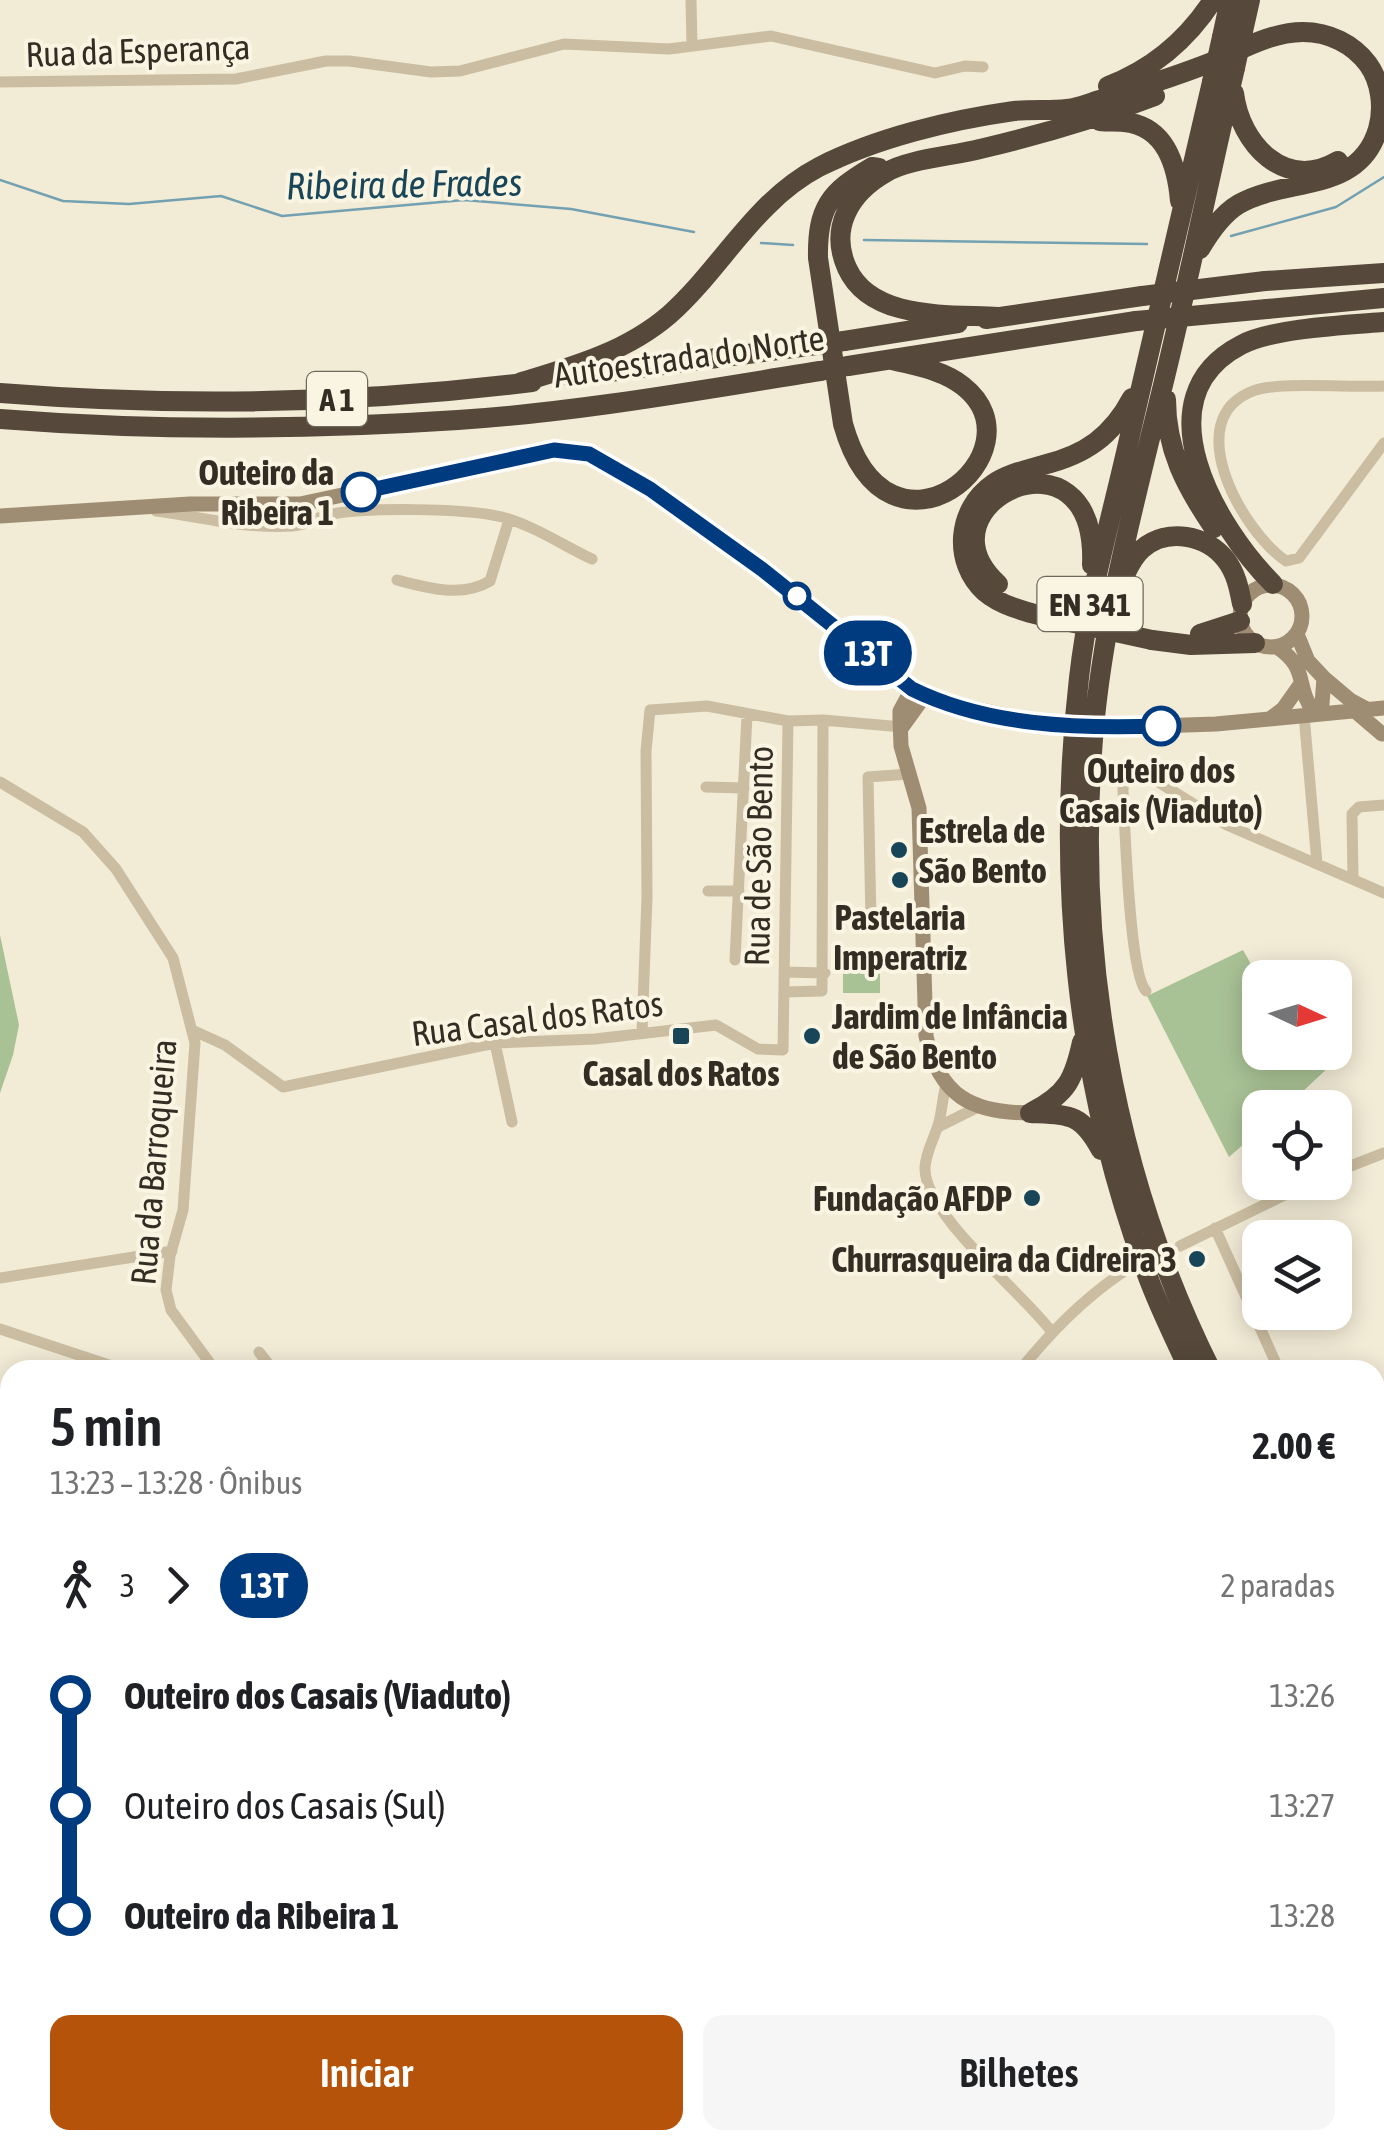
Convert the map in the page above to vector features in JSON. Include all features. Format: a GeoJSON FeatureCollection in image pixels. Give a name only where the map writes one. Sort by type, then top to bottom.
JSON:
{"type":"FeatureCollection","features":[{"type":"Feature","properties":{"kind":"highway"},"geometry":{"type":"LineString","coordinates":[[1038,110],[1125,79],[1162,58],[1198,22],[1212,0]]}},
{"type":"Feature","properties":{"kind":"highway","name":"EN 341"},"geometry":{"type":"LineString","coordinates":[[1207,1360],[1164,1264],[1134,1173],[1109,1053],[1098,974],[1088,877],[1089,796],[1096,715],[1113,605],[1192,264],[1226,76],[1222,36],[1230,0]]}},
{"type":"Feature","properties":{"kind":"highway","name":"EN 341"},"geometry":{"type":"LineString","coordinates":[[1185,1360],[1145,1271],[1116,1178],[1084,1030],[1069,840],[1075,717],[1091,601],[1181,213],[1243,32],[1250,0]]}},
{"type":"Feature","properties":{"kind":"highway"},"geometry":{"type":"LineString","coordinates":[[519,383],[585,363],[645,333],[692,293],[746,227],[792,184],[820,167],[918,132],[1038,110],[1068,109],[1150,86],[1285,34],[1324,34],[1344,42],[1360,54],[1376,79],[1381,110],[1378,130],[1368,150],[1356,164],[1338,175],[1238,204],[1216,224],[1192,264]]}},
{"type":"Feature","properties":{"kind":"highway"},"geometry":{"type":"LineString","coordinates":[[998,317],[898,308],[878,300],[860,286],[848,271],[839,236],[854,198],[888,170],[1090,120],[1268,51],[1304,42],[1339,50],[1362,74],[1370,91],[1367,126],[1346,156],[1314,170],[1294,170],[1261,154],[1248,140],[1226,76]]}},
{"type":"Feature","properties":{"kind":"highway"},"geometry":{"type":"LineString","coordinates":[[1090,120],[1137,124],[1156,135],[1174,165],[1181,213]]}},
{"type":"Feature","properties":{"kind":"highway"},"geometry":{"type":"LineString","coordinates":[[888,170],[872,166],[838,188],[829,200],[821,215],[818,236],[820,276],[850,450],[862,472],[877,486],[896,496],[937,498],[954,490],[978,464],[985,426],[980,408],[967,389],[950,378],[892,360]]}},
{"type":"Feature","properties":{"kind":"highway","name":"Autoestrada do Norte"},"geometry":{"type":"LineString","coordinates":[[0,394],[154,401],[324,400],[519,383],[816,345],[1142,296],[1265,281],[1384,273]]}},
{"type":"Feature","properties":{"kind":"highway","name":"Autoestrada do Norte"},"geometry":{"type":"LineString","coordinates":[[0,419],[154,428],[459,420],[694,391],[1136,321],[1384,298]]}},
{"type":"Feature","properties":{"kind":"highway"},"geometry":{"type":"LineString","coordinates":[[1269,585],[1213,502],[1194,451],[1193,408],[1198,389],[1222,359],[1242,344],[1384,322]]}},
{"type":"Feature","properties":{"kind":"highway"},"geometry":{"type":"LineString","coordinates":[[1294,333],[1384,334]]}},
{"type":"Feature","properties":{"kind":"highway"},"geometry":{"type":"LineString","coordinates":[[1168,362],[1166,418],[1183,480],[1239,563],[1269,585]]}},
{"type":"Feature","properties":{"kind":"highway"},"geometry":{"type":"LineString","coordinates":[[1145,374],[1126,410],[1098,442],[1064,460],[995,482],[979,496],[962,531],[962,549],[974,580],[987,594],[1004,603],[1191,645],[1255,643]]}},
{"type":"Feature","properties":{"kind":"highway"},"geometry":{"type":"LineString","coordinates":[[1044,610],[995,582],[978,556],[979,520],[989,503],[1006,490],[1023,484],[1058,489],[1084,512],[1093,551],[1091,601]]}},
{"type":"Feature","properties":{"kind":"highway"},"geometry":{"type":"LineString","coordinates":[[1113,605],[1124,576],[1142,549],[1168,537],[1201,540],[1224,557],[1238,582],[1241,612],[1204,634],[1152,634]]}},
{"type":"Feature","properties":{"kind":"highway"},"geometry":{"type":"LineString","coordinates":[[1030,1112],[1067,1088],[1077,1065],[1084,1030]]}},
{"type":"Feature","properties":{"kind":"highway"},"geometry":{"type":"LineString","coordinates":[[1030,1112],[1069,1115],[1083,1122],[1116,1178]]}},
{"type":"Feature","properties":{"kind":"main road"},"geometry":{"type":"LineString","coordinates":[[0,516],[132,508],[322,508],[554,450],[589,454],[650,489],[763,570],[918,692],[1005,718],[1127,727],[1371,709]]}},
{"type":"Feature","properties":{"kind":"main road"},"geometry":{"type":"LineString","coordinates":[[1310,714],[1297,663],[1277,646],[1255,643],[1248,637],[1241,612],[1256,588],[1269,585],[1291,591],[1297,598],[1302,616],[1297,634],[1308,661],[1350,700],[1371,709],[1383,737]]}},
{"type":"Feature","properties":{"kind":"main road"},"geometry":{"type":"LineString","coordinates":[[1277,646],[1297,634]]}},
{"type":"Feature","properties":{"kind":"main road"},"geometry":{"type":"LineString","coordinates":[[1310,714],[1324,695],[1324,678]]}},
{"type":"Feature","properties":{"kind":"main road"},"geometry":{"type":"LineString","coordinates":[[1271,718],[1284,709],[1300,685]]}},
{"type":"Feature","properties":{"kind":"main road"},"geometry":{"type":"LineString","coordinates":[[918,692],[900,711],[901,746],[919,808],[926,1036],[932,1061],[946,1084],[966,1102],[1004,1113],[1030,1112]]}},
{"type":"Feature","properties":{"kind":"main road"},"geometry":{"type":"LineString","coordinates":[[1371,709],[1383,737]]}},
{"type":"Feature","properties":{"kind":"street"},"geometry":{"type":"LineString","coordinates":[[691,0],[692,45]]}},
{"type":"Feature","properties":{"kind":"street","name":"Rua da Esperança"},"geometry":{"type":"LineString","coordinates":[[0,82],[236,79],[326,61],[431,72],[460,71],[564,44],[669,49],[784,37],[936,73],[965,66],[983,67]]}},
{"type":"Feature","properties":{"kind":"street"},"geometry":{"type":"LineString","coordinates":[[1384,386],[1258,388],[1234,399],[1226,409],[1220,420],[1219,449],[1230,485],[1252,528],[1286,562],[1299,558],[1384,442]]}},
{"type":"Feature","properties":{"kind":"street"},"geometry":{"type":"LineString","coordinates":[[322,508],[478,514],[510,520],[592,559]]}},
{"type":"Feature","properties":{"kind":"street"},"geometry":{"type":"LineString","coordinates":[[397,580],[432,589],[479,588],[490,581],[510,520]]}},
{"type":"Feature","properties":{"kind":"street"},"geometry":{"type":"LineString","coordinates":[[642,1032],[650,710],[707,706],[788,721],[902,727]]}},
{"type":"Feature","properties":{"kind":"street"},"geometry":{"type":"LineString","coordinates":[[1310,714],[1318,864]]}},
{"type":"Feature","properties":{"kind":"street"},"geometry":{"type":"LineString","coordinates":[[735,960],[747,715]]}},
{"type":"Feature","properties":{"kind":"street"},"geometry":{"type":"LineString","coordinates":[[784,992],[822,991],[825,973],[823,720]]}},
{"type":"Feature","properties":{"kind":"street","name":"Rua de São Bento"},"geometry":{"type":"LineString","coordinates":[[784,992],[788,721]]}},
{"type":"Feature","properties":{"kind":"street"},"geometry":{"type":"LineString","coordinates":[[1146,991],[1138,978],[1133,932],[1123,791],[1128,763],[1227,825],[1384,893]]}},
{"type":"Feature","properties":{"kind":"street"},"geometry":{"type":"LineString","coordinates":[[871,921],[868,777],[909,774]]}},
{"type":"Feature","properties":{"kind":"street","name":"Rua da Barroqueira"},"geometry":{"type":"LineString","coordinates":[[0,782],[83,832],[116,868],[173,958],[195,1043],[184,1192],[166,1290],[171,1310],[208,1360]]}},
{"type":"Feature","properties":{"kind":"street"},"geometry":{"type":"LineString","coordinates":[[706,787],[744,788]]}},
{"type":"Feature","properties":{"kind":"street"},"geometry":{"type":"LineString","coordinates":[[1353,879],[1352,814],[1359,807],[1384,805]]}},
{"type":"Feature","properties":{"kind":"street"},"geometry":{"type":"LineString","coordinates":[[708,890],[739,891]]}},
{"type":"Feature","properties":{"kind":"street"},"geometry":{"type":"LineString","coordinates":[[784,972],[825,973]]}},
{"type":"Feature","properties":{"kind":"street","name":"Rua Casal dos Ratos"},"geometry":{"type":"LineString","coordinates":[[192,1030],[226,1045],[263,1076],[283,1087],[495,1043],[596,1038],[716,1025],[758,1049],[783,1050],[784,992]]}},
{"type":"Feature","properties":{"kind":"street"},"geometry":{"type":"LineString","coordinates":[[495,1043],[512,1122]]}},
{"type":"Feature","properties":{"kind":"street"},"geometry":{"type":"LineString","coordinates":[[946,1084],[925,1168],[929,1192],[942,1215],[1052,1331]]}},
{"type":"Feature","properties":{"kind":"street"},"geometry":{"type":"LineString","coordinates":[[942,1106],[947,1114],[958,1116]]}},
{"type":"Feature","properties":{"kind":"street"},"geometry":{"type":"LineString","coordinates":[[938,1127],[978,1107]]}},
{"type":"Feature","properties":{"kind":"street"},"geometry":{"type":"LineString","coordinates":[[1352,1166],[1384,1154]]}},
{"type":"Feature","properties":{"kind":"street"},"geometry":{"type":"LineString","coordinates":[[1180,1246],[1273,1200]]}},
{"type":"Feature","properties":{"kind":"street"},"geometry":{"type":"LineString","coordinates":[[1215,1228],[1274,1360]]}},
{"type":"Feature","properties":{"kind":"street"},"geometry":{"type":"LineString","coordinates":[[0,1278],[172,1250]]}},
{"type":"Feature","properties":{"kind":"street"},"geometry":{"type":"LineString","coordinates":[[1028,1360],[1052,1331],[1094,1292],[1124,1272]]}},
{"type":"Feature","properties":{"kind":"street"},"geometry":{"type":"LineString","coordinates":[[0,1328],[94,1360]]}},
{"type":"Feature","properties":{"kind":"street"},"geometry":{"type":"LineString","coordinates":[[258,1352],[265,1360]]}},
{"type":"Feature","properties":{"kind":"green space"},"geometry":{"type":"Polygon","coordinates":[[[0,935],[19,1025],[0,1093],[0,935]]]}},
{"type":"Feature","properties":{"kind":"green space"},"geometry":{"type":"Polygon","coordinates":[[[1243,950],[1249,960],[1242,960],[1242,1070],[1326,1070],[1304,1090],[1242,1090],[1242,1146],[1229,1157],[1147,996],[1243,950]]]}},
{"type":"Feature","properties":{"kind":"green space"},"geometry":{"type":"Polygon","coordinates":[[[843,973],[880,973],[880,993],[843,993],[843,973]]]}},
{"type":"Feature","properties":{"kind":"waterway","name":"Ribeira de Frades"},"geometry":{"type":"LineString","coordinates":[[1231,236],[1336,207],[1384,177]]}},
{"type":"Feature","properties":{"kind":"waterway","name":"Ribeira de Frades"},"geometry":{"type":"LineString","coordinates":[[0,180],[63,201],[129,204],[221,196],[282,216],[464,200],[571,209],[694,232]]}},
{"type":"Feature","properties":{"kind":"waterway","name":"Ribeira de Frades"},"geometry":{"type":"LineString","coordinates":[[864,240],[1147,244]]}},
{"type":"Feature","properties":{"kind":"waterway","name":"Ribeira de Frades"},"geometry":{"type":"LineString","coordinates":[[761,243],[793,245]]}},
{"type":"Feature","properties":{"kind":"bus line","name":"13T"},"geometry":{"type":"LineString","coordinates":[[361,492],[554,450],[589,454],[678,509],[798,596],[925,696],[1005,718],[1041,723],[1076,727],[1161,726]]}},
{"type":"Feature","properties":{"kind":"place","name":"Outeiro da Ribeira 1"},"geometry":{"type":"Point","coordinates":[361,492]}},
{"type":"Feature","properties":{"kind":"place","name":"Outeiro dos Casais (Viaduto)"},"geometry":{"type":"Point","coordinates":[1161,726]}},
{"type":"Feature","properties":{"kind":"place","name":"Estrela de São Bento"},"geometry":{"type":"Point","coordinates":[899,850]}},
{"type":"Feature","properties":{"kind":"place","name":"Pastelaria Imperatriz"},"geometry":{"type":"Point","coordinates":[900,880]}},
{"type":"Feature","properties":{"kind":"place","name":"Casal dos Ratos"},"geometry":{"type":"Point","coordinates":[681,1036]}},
{"type":"Feature","properties":{"kind":"place","name":"Jardim de Infância de São Bento"},"geometry":{"type":"Point","coordinates":[812,1036]}},
{"type":"Feature","properties":{"kind":"place","name":"Fundação AFDP"},"geometry":{"type":"Point","coordinates":[1032,1198]}},
{"type":"Feature","properties":{"kind":"place","name":"Churrasqueira da Cidreira 3"},"geometry":{"type":"Point","coordinates":[1197,1259]}}]}
